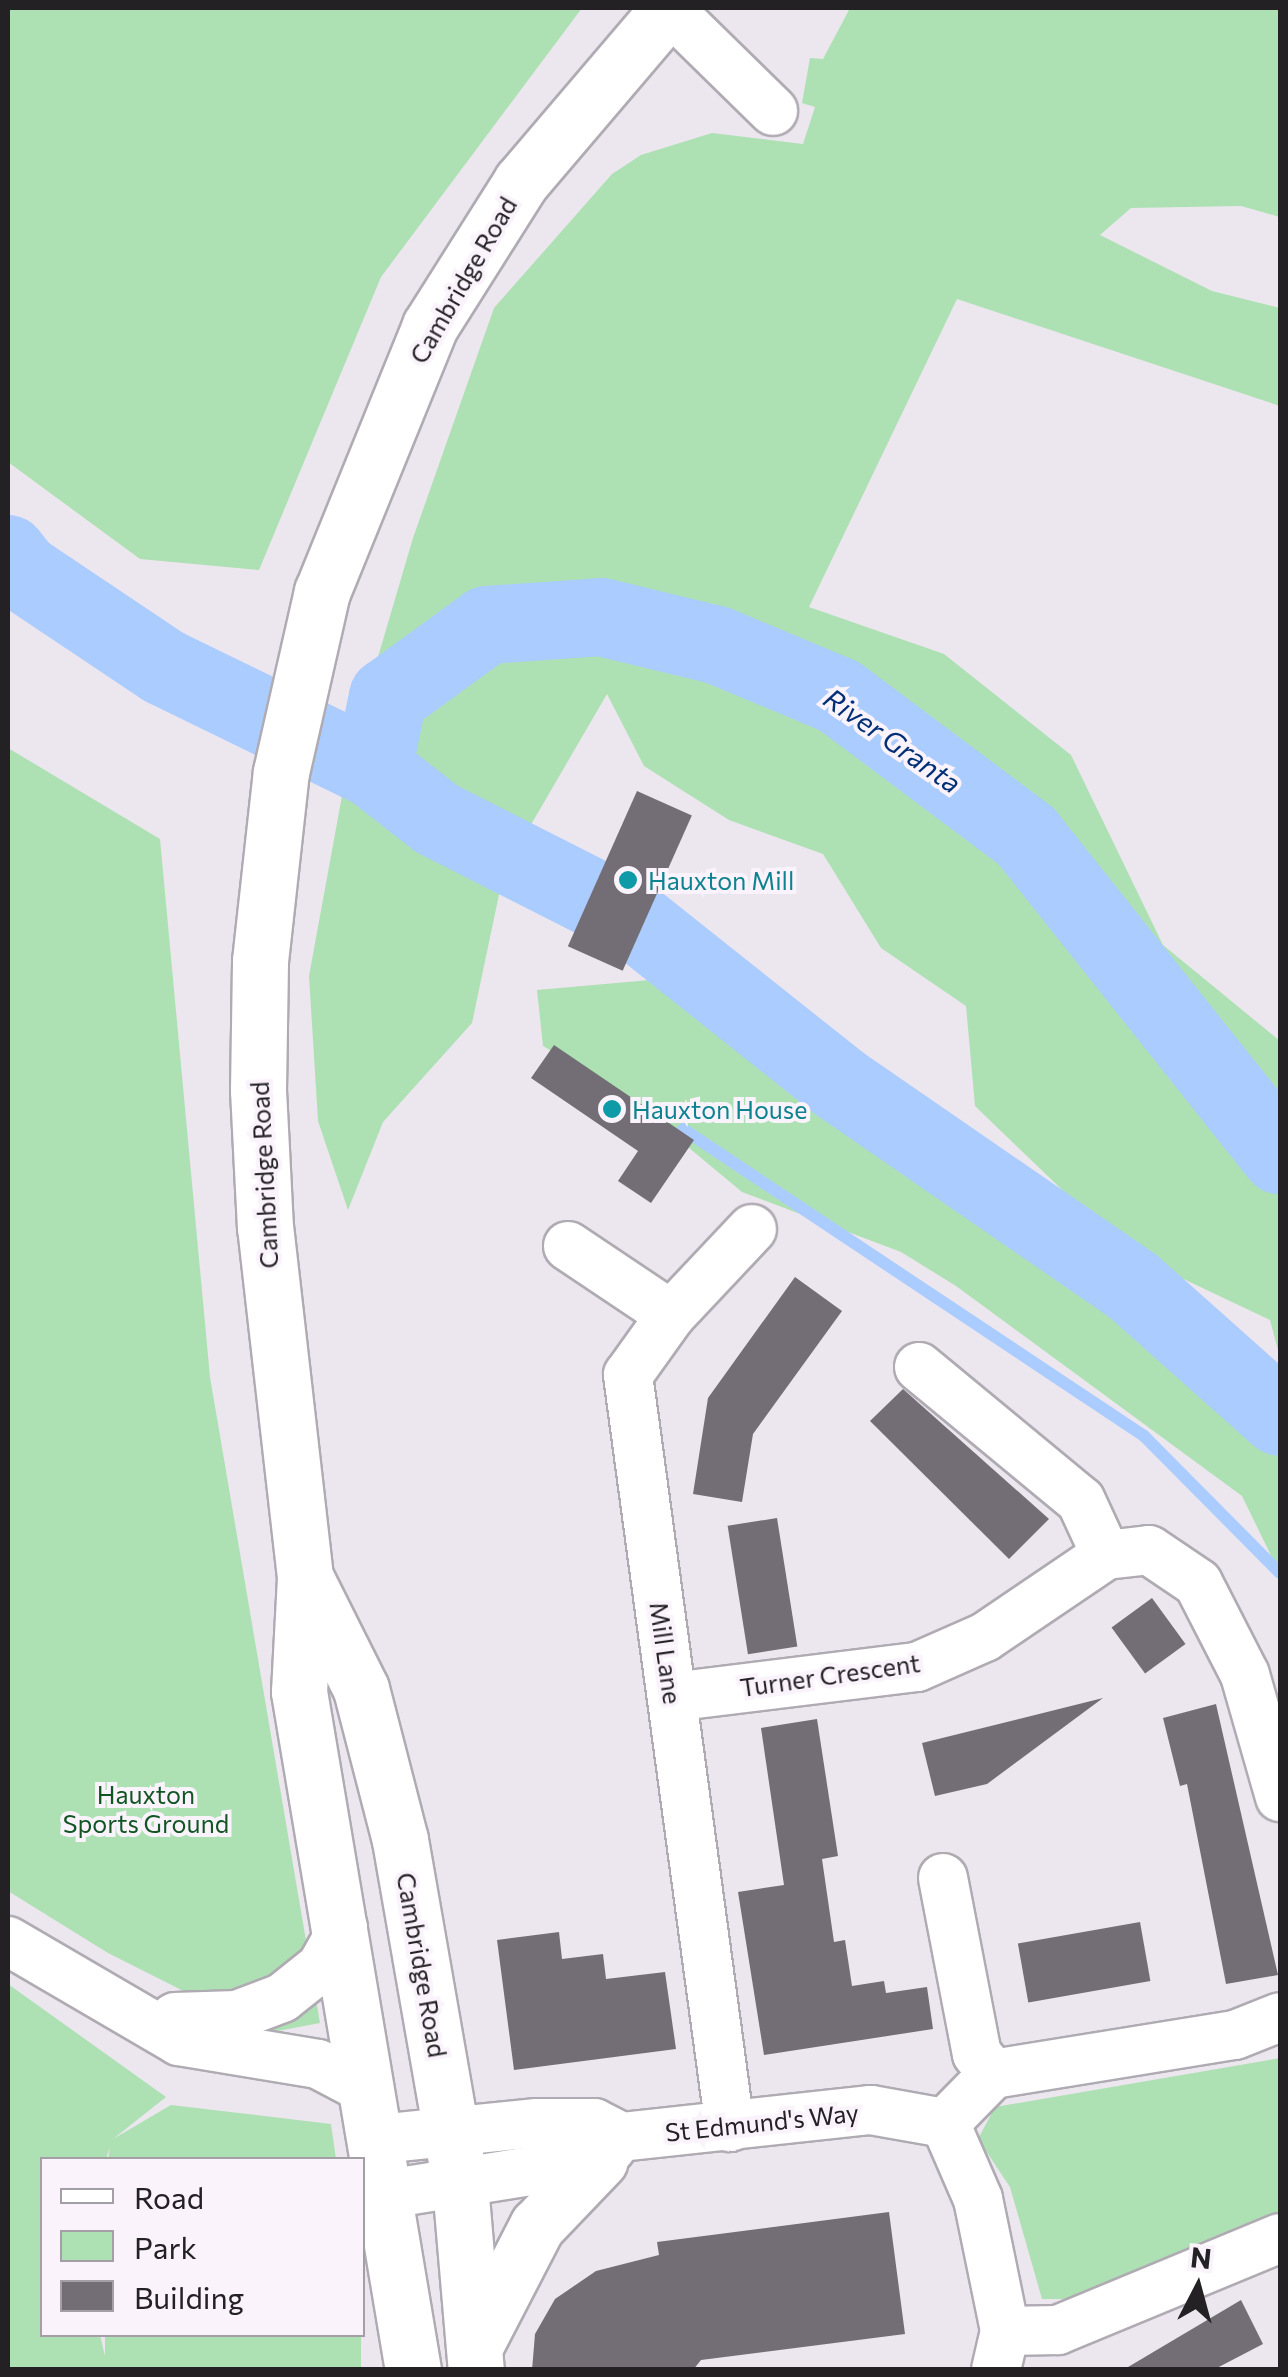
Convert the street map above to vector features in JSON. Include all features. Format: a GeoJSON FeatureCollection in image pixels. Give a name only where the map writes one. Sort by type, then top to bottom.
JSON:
{"type":"FeatureCollection","features":[{"type":"Feature","properties":{"kind":"highway","name":"Cambridge Road"},"geometry":{"type":"LineString","coordinates":[[414,2370],[343,1928],[299,1692],[304,1577],[265,1228],[258,1090],[260,961],[280,772],[322,592],[384,428],[447,297],[521,182],[668,8]]}},
{"type":"Feature","properties":{"kind":"highway","name":"Cambridge Road"},"geometry":{"type":"LineString","coordinates":[[304,1577],[361,1689],[400,1840],[452,2130],[476,2356]]}},
{"type":"Feature","properties":{"kind":"highway"},"geometry":{"type":"LineString","coordinates":[[476,2356],[537,2226],[611,2149]]}},
{"type":"Feature","properties":{"kind":"street"},"geometry":{"type":"LineString","coordinates":[[668,8],[772,111]]}},
{"type":"Feature","properties":{"kind":"street","name":"Mill Lane"},"geometry":{"type":"LineString","coordinates":[[730,2126],[628,1375],[671,1314],[752,1228]]}},
{"type":"Feature","properties":{"kind":"street"},"geometry":{"type":"LineString","coordinates":[[568,1246],[671,1314]]}},
{"type":"Feature","properties":{"kind":"street"},"geometry":{"type":"LineString","coordinates":[[919,1367],[1080,1501],[1106,1555],[1150,1550],[1198,1583],[1245,1675],[1280,1798]]}},
{"type":"Feature","properties":{"kind":"street","name":"Turner Crescent"},"geometry":{"type":"LineString","coordinates":[[672,1696],[917,1668],[986,1637],[1106,1555]]}},
{"type":"Feature","properties":{"kind":"street"},"geometry":{"type":"LineString","coordinates":[[943,1878],[977,2054],[993,2074]]}},
{"type":"Feature","properties":{"kind":"street"},"geometry":{"type":"LineString","coordinates":[[146,2017],[237,2015],[282,1998],[321,1967],[343,1928]]}},
{"type":"Feature","properties":{"kind":"street"},"geometry":{"type":"LineString","coordinates":[[8,1941],[146,2017],[179,2042],[318,2064],[374,2115],[452,2130],[594,2123],[611,2149]]}},
{"type":"Feature","properties":{"kind":"street"},"geometry":{"type":"LineString","coordinates":[[1280,2017],[1235,2035],[993,2074],[945,2124],[978,2199],[1000,2350],[1280,2238]]}},
{"type":"Feature","properties":{"kind":"street","name":"St Edmund's Way"},"geometry":{"type":"LineString","coordinates":[[387,2194],[460,2185],[730,2126],[871,2110],[945,2124]]}},
{"type":"Feature","properties":{"kind":"green space"},"geometry":{"type":"Polygon","coordinates":[[[8,8],[582,8],[381,277],[259,570],[140,559],[8,462],[8,8]]]}},
{"type":"Feature","properties":{"kind":"green space"},"geometry":{"type":"Polygon","coordinates":[[[850,8],[1280,8],[1280,217],[1241,206],[1131,208],[1100,235],[1212,291],[1280,308],[1280,406],[957,299],[809,607],[944,654],[1071,755],[1163,945],[1280,1041],[1280,1358],[1270,1320],[1173,1274],[1082,1209],[975,1106],[966,1006],[881,948],[823,854],[729,820],[644,766],[607,694],[504,871],[472,1023],[383,1122],[348,1210],[318,1121],[309,976],[350,752],[413,538],[494,308],[612,174],[641,155],[712,133],[803,144],[815,107],[802,103],[810,58],[823,59],[850,8]]]}},
{"type":"Feature","properties":{"kind":"green space","name":"Hauxton Sports Ground"},"geometry":{"type":"Polygon","coordinates":[[[8,748],[160,839],[210,1377],[320,2023],[267,2033],[108,1953],[8,1891],[8,748]]]}},
{"type":"Feature","properties":{"kind":"green space"},"geometry":{"type":"Polygon","coordinates":[[[719,947],[796,1055],[906,1084],[1071,1272],[1218,1390],[1280,1402],[1280,1574],[1242,1496],[956,1286],[901,1252],[742,1192],[623,1093],[543,1046],[537,990],[650,980],[719,947]]]}},
{"type":"Feature","properties":{"kind":"green space"},"geometry":{"type":"Polygon","coordinates":[[[8,1984],[166,2097],[113,2139],[171,2105],[331,2124],[336,2157],[108,2157],[110,2147],[107,2157],[40,2157],[40,2337],[100,2337],[108,2369],[8,2369],[8,1984]]]}},
{"type":"Feature","properties":{"kind":"green space"},"geometry":{"type":"Polygon","coordinates":[[[1280,2058],[1280,2214],[1087,2299],[1042,2299],[1010,2187],[978,2139],[995,2107],[1280,2058]]]}},
{"type":"Feature","properties":{"kind":"green space"},"geometry":{"type":"Polygon","coordinates":[[[105,2337],[361,2337],[361,2370],[105,2370],[105,2337]]]}},
{"type":"Feature","properties":{"kind":"building","name":"Hauxton Mill"},"geometry":{"type":"Polygon","coordinates":[[[637,791],[692,815],[623,971],[568,946],[637,791]]]}},
{"type":"Feature","properties":{"kind":"building","name":"Hauxton House"},"geometry":{"type":"Polygon","coordinates":[[[554,1045],[694,1140],[651,1203],[618,1181],[638,1151],[531,1078],[554,1045]]]}},
{"type":"Feature","properties":{"kind":"building"},"geometry":{"type":"Polygon","coordinates":[[[795,1277],[842,1311],[753,1434],[742,1502],[693,1494],[708,1398],[795,1277]]]}},
{"type":"Feature","properties":{"kind":"building"},"geometry":{"type":"Polygon","coordinates":[[[903,1389],[1049,1519],[1009,1559],[870,1421],[903,1389]]]}},
{"type":"Feature","properties":{"kind":"building"},"geometry":{"type":"Polygon","coordinates":[[[777,1518],[797,1646],[748,1654],[728,1526],[777,1518]]]}},
{"type":"Feature","properties":{"kind":"building"},"geometry":{"type":"Polygon","coordinates":[[[1152,1598],[1186,1644],[1145,1674],[1112,1627],[1152,1598]]]}},
{"type":"Feature","properties":{"kind":"building"},"geometry":{"type":"Polygon","coordinates":[[[1103,1698],[987,1784],[935,1796],[922,1743],[1103,1698]]]}},
{"type":"Feature","properties":{"kind":"building"},"geometry":{"type":"Polygon","coordinates":[[[1216,1704],[1278,1975],[1226,1984],[1187,1784],[1180,1786],[1163,1718],[1216,1704]]]}},
{"type":"Feature","properties":{"kind":"building"},"geometry":{"type":"Polygon","coordinates":[[[817,1719],[838,1856],[822,1859],[834,1942],[845,1940],[852,1986],[884,1981],[886,1993],[927,1987],[933,2029],[764,2055],[738,1892],[784,1885],[761,1728],[817,1719]]]}},
{"type":"Feature","properties":{"kind":"building"},"geometry":{"type":"Polygon","coordinates":[[[1140,1922],[1150,1981],[1028,2003],[1018,1944],[1140,1922]]]}},
{"type":"Feature","properties":{"kind":"building"},"geometry":{"type":"Polygon","coordinates":[[[559,1932],[562,1959],[603,1954],[606,1979],[665,1972],[676,2049],[514,2070],[497,1940],[559,1932]]]}},
{"type":"Feature","properties":{"kind":"building"},"geometry":{"type":"Polygon","coordinates":[[[889,2212],[905,2334],[701,2360],[693,2370],[532,2370],[535,2334],[555,2299],[596,2271],[659,2255],[657,2242],[889,2212]]]}},
{"type":"Feature","properties":{"kind":"building"},"geometry":{"type":"Polygon","coordinates":[[[1241,2300],[1263,2344],[1213,2370],[1123,2370],[1241,2300]]]}},
{"type":"Feature","properties":{"kind":"waterway","name":"River Granta"},"geometry":{"type":"LineString","coordinates":[[8,554],[22,572],[164,667],[373,769],[437,819],[630,917],[840,1084],[1134,1287],[1280,1417]]}},
{"type":"Feature","properties":{"kind":"waterway","name":"River Granta"},"geometry":{"type":"LineString","coordinates":[[373,769],[388,697],[487,625],[601,617],[717,645],[839,696],[1026,836],[1280,1155]]}},
{"type":"Feature","properties":{"kind":"waterway"},"geometry":{"type":"LineString","coordinates":[[683,1129],[1144,1436],[1280,1573]]}},
{"type":"Feature","properties":{"kind":"place","name":"Hauxton Mill"},"geometry":{"type":"Point","coordinates":[628,880]}},
{"type":"Feature","properties":{"kind":"place","name":"Hauxton House"},"geometry":{"type":"Point","coordinates":[612,1109]}}]}
